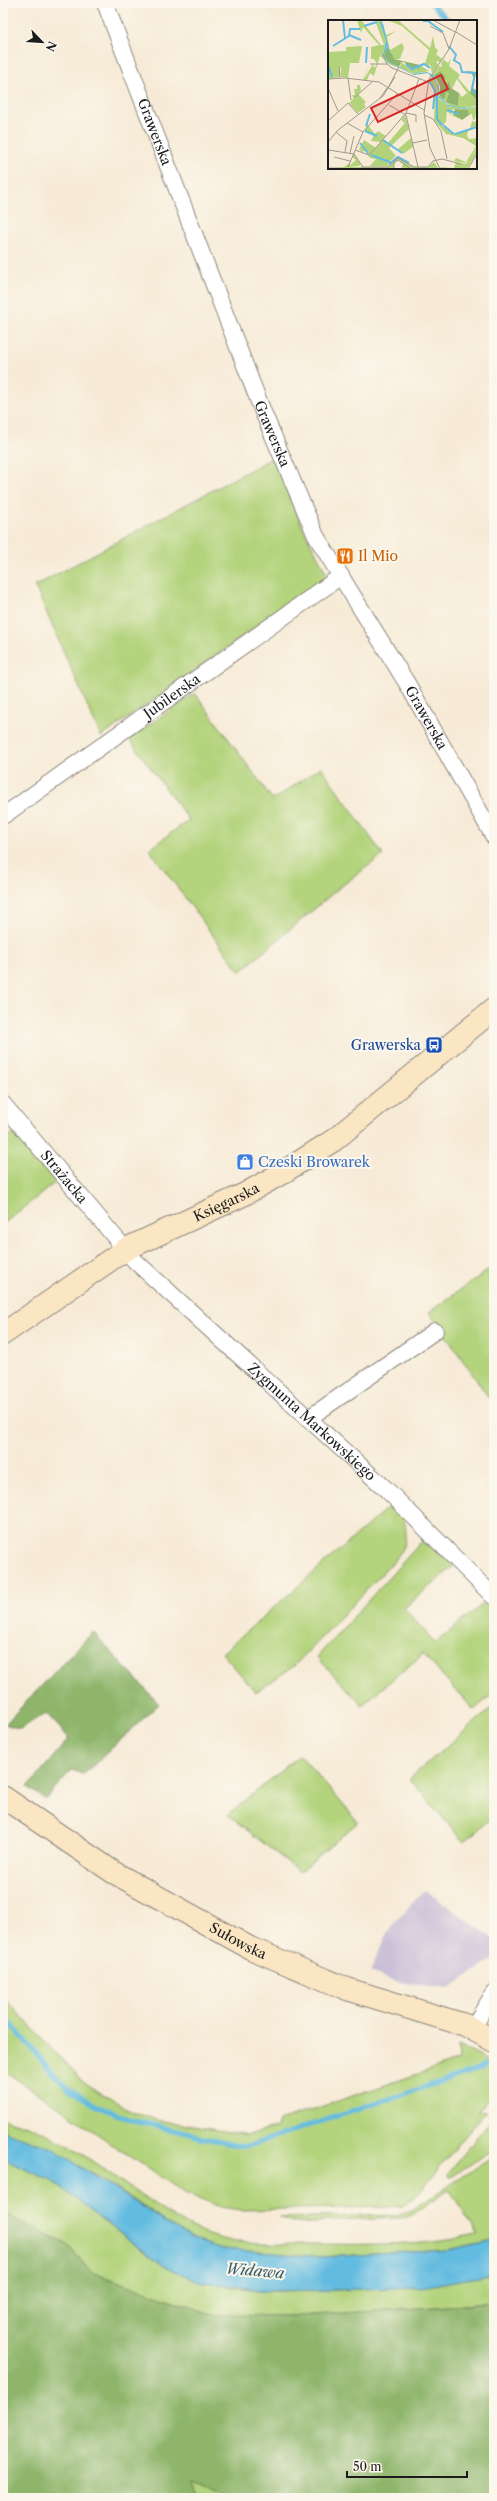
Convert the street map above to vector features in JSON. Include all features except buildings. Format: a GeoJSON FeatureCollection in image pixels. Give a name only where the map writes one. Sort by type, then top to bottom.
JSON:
{"type":"FeatureCollection","features":[{"type":"Feature","properties":{"kind":"street","name":"Grawerska"},"geometry":{"type":"LineString","coordinates":[[105,3],[263,412],[316,536],[408,685],[494,837]]}},
{"type":"Feature","properties":{"kind":"street","name":"Jubilerska"},"geometry":{"type":"LineString","coordinates":[[3,816],[341,576]]}},
{"type":"Feature","properties":{"kind":"street","name":"Księgarska"},"geometry":{"type":"LineString","coordinates":[[3,1334],[126,1250],[243,1195],[328,1144],[494,1009]]}},
{"type":"Feature","properties":{"kind":"street","name":"Strażacka"},"geometry":{"type":"LineString","coordinates":[[3,1104],[126,1250]]}},
{"type":"Feature","properties":{"kind":"street","name":"Zygmunta Markowskiego"},"geometry":{"type":"LineString","coordinates":[[126,1250],[135,1261],[387,1490],[494,1597]]}},
{"type":"Feature","properties":{"kind":"street"},"geometry":{"type":"LineString","coordinates":[[309,1418],[435,1331]]}},
{"type":"Feature","properties":{"kind":"street","name":"Sułowska"},"geometry":{"type":"LineString","coordinates":[[3,1797],[113,1872],[250,1948],[347,1989],[420,2010],[472,2029],[494,2041]]}},
{"type":"Feature","properties":{"kind":"street"},"geometry":{"type":"LineString","coordinates":[[472,2029],[494,1993]]}},
{"type":"Feature","properties":{"kind":"shaded area"},"geometry":{"type":"Polygon","coordinates":[[[425,1890],[494,1939],[494,1959],[449,1988],[396,1982],[370,1972],[384,1940],[396,1920],[425,1890]]]}},
{"type":"Feature","properties":{"kind":"green space"},"geometry":{"type":"Polygon","coordinates":[[[274,457],[303,528],[328,576],[101,737],[35,586],[274,457]]]}},
{"type":"Feature","properties":{"kind":"green space"},"geometry":{"type":"Polygon","coordinates":[[[195,693],[273,800],[321,767],[383,855],[339,888],[240,972],[149,849],[189,820],[129,739],[195,693]]]}},
{"type":"Feature","properties":{"kind":"green space"},"geometry":{"type":"Polygon","coordinates":[[[15,1131],[57,1181],[3,1224],[3,1142],[15,1131]]]}},
{"type":"Feature","properties":{"kind":"green space"},"geometry":{"type":"Polygon","coordinates":[[[494,1266],[494,1405],[429,1312],[494,1266]]]}},
{"type":"Feature","properties":{"kind":"green space"},"geometry":{"type":"Polygon","coordinates":[[[393,1503],[400,1511],[406,1528],[404,1546],[396,1559],[294,1666],[256,1692],[222,1653],[393,1503]]]}},
{"type":"Feature","properties":{"kind":"green space"},"geometry":{"type":"Polygon","coordinates":[[[422,1541],[433,1545],[454,1566],[404,1608],[435,1643],[489,1599],[494,1604],[494,1693],[474,1710],[423,1654],[362,1705],[317,1657],[422,1541]]]}},
{"type":"Feature","properties":{"kind":"green space"},"geometry":{"type":"Polygon","coordinates":[[[93,1632],[159,1704],[84,1774],[71,1770],[46,1800],[28,1787],[69,1738],[46,1713],[20,1729],[5,1724],[93,1632]]]}},
{"type":"Feature","properties":{"kind":"green space"},"geometry":{"type":"Polygon","coordinates":[[[494,1706],[494,1815],[464,1842],[409,1779],[494,1706]]]}},
{"type":"Feature","properties":{"kind":"green space"},"geometry":{"type":"Polygon","coordinates":[[[300,1755],[358,1822],[300,1872],[228,1815],[300,1755]]]}},
{"type":"Feature","properties":{"kind":"green space"},"geometry":{"type":"Polygon","coordinates":[[[3,1997],[84,2083],[133,2112],[157,2120],[248,2135],[277,2127],[279,2121],[459,2060],[458,2046],[479,2056],[494,2066],[494,2095],[477,2110],[486,2111],[414,2198],[402,2205],[389,2207],[240,2210],[221,2207],[186,2194],[3,2070],[3,1997]]]}},
{"type":"Feature","properties":{"kind":"green space"},"geometry":{"type":"Polygon","coordinates":[[[494,2117],[494,2149],[450,2178],[448,2173],[494,2117]]]}},
{"type":"Feature","properties":{"kind":"green space"},"geometry":{"type":"Polygon","coordinates":[[[3,2119],[29,2127],[53,2137],[76,2150],[165,2212],[188,2226],[219,2238],[252,2243],[398,2244],[458,2238],[478,2234],[449,2189],[415,2213],[399,2218],[293,2223],[280,2218],[394,2215],[412,2210],[494,2156],[494,2240],[448,2250],[322,2257],[223,2249],[203,2243],[181,2232],[98,2176],[3,2131],[3,2119]]]}},
{"type":"Feature","properties":{"kind":"green space"},"geometry":{"type":"Polygon","coordinates":[[[3,2159],[53,2181],[164,2266],[231,2287],[269,2291],[335,2290],[494,2274],[494,2303],[299,2316],[214,2315],[93,2273],[66,2244],[3,2213],[3,2159]]]}},
{"type":"Feature","properties":{"kind":"green space"},"geometry":{"type":"Polygon","coordinates":[[[3,2213],[66,2244],[93,2273],[214,2315],[299,2316],[494,2303],[494,2498],[227,2498],[194,2484],[196,2498],[3,2498],[3,2213]]]}},
{"type":"Feature","properties":{"kind":"green space"},"geometry":{"type":"Polygon","coordinates":[[[194,2484],[227,2498],[196,2498],[194,2484]]]}},
{"type":"Feature","properties":{"kind":"water","name":"Widawa"},"geometry":{"type":"Polygon","coordinates":[[[3,2131],[52,2148],[181,2232],[203,2243],[223,2249],[322,2257],[448,2250],[494,2240],[494,2274],[422,2287],[335,2290],[269,2291],[198,2281],[164,2266],[53,2181],[3,2159],[3,2131]]]}},
{"type":"Feature","properties":{"kind":"waterway"},"geometry":{"type":"LineString","coordinates":[[431,3],[448,20]]}},
{"type":"Feature","properties":{"kind":"waterway"},"geometry":{"type":"LineString","coordinates":[[3,2015],[51,2071],[69,2089],[97,2106],[129,2119],[234,2145],[248,2146],[476,2070],[485,2065]]}},
{"type":"Feature","properties":{"kind":"place","name":"Il Mio"},"geometry":{"type":"Point","coordinates":[345,556]}},
{"type":"Feature","properties":{"kind":"place","name":"Grawerska"},"geometry":{"type":"Point","coordinates":[434,1045]}},
{"type":"Feature","properties":{"kind":"place","name":"Czeski Browarek"},"geometry":{"type":"Point","coordinates":[245,1162]}}]}
